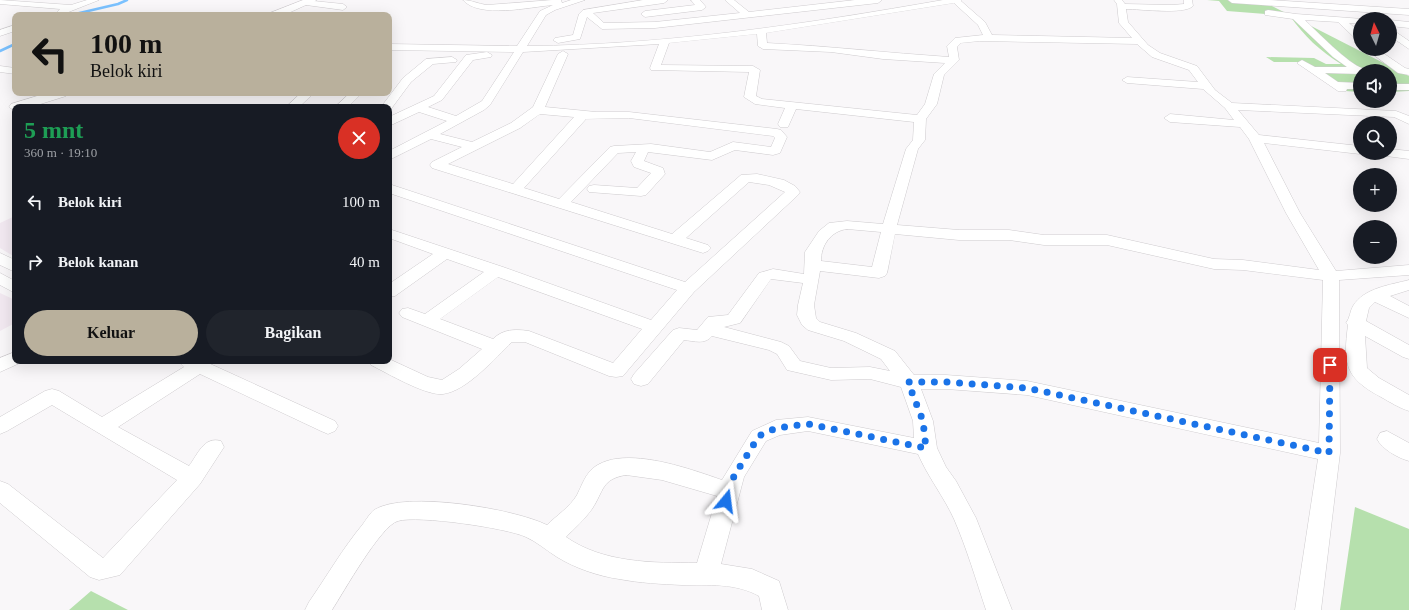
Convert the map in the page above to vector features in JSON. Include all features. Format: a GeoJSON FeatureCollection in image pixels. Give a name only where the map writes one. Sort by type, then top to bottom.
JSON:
{"type":"FeatureCollection","features":[{"type":"Feature","properties":{"kind":"main road"},"geometry":{"type":"LineString","coordinates":[[282,12],[309,1]]}},
{"type":"Feature","properties":{"kind":"main road"},"geometry":{"type":"LineString","coordinates":[[25,104],[50,96]]}},
{"type":"Feature","properties":{"kind":"street"},"geometry":{"type":"LineString","coordinates":[[60,12],[95,0]]}},
{"type":"Feature","properties":{"kind":"street"},"geometry":{"type":"LineString","coordinates":[[470,0],[476,6],[487,8],[578,1]]}},
{"type":"Feature","properties":{"kind":"street"},"geometry":{"type":"LineString","coordinates":[[613,0],[639,14],[655,25]]}},
{"type":"Feature","properties":{"kind":"street"},"geometry":{"type":"LineString","coordinates":[[392,121],[442,94],[472,56],[576,38],[583,14],[586,12],[622,5],[664,0]]}},
{"type":"Feature","properties":{"kind":"street"},"geometry":{"type":"LineString","coordinates":[[639,14],[702,7],[694,0]]}},
{"type":"Feature","properties":{"kind":"street"},"geometry":{"type":"LineString","coordinates":[[586,12],[602,26],[655,25],[748,15],[844,2],[876,0]]}},
{"type":"Feature","properties":{"kind":"street"},"geometry":{"type":"LineString","coordinates":[[392,47],[464,50],[665,40],[872,16],[956,0],[982,24],[990,38]]}},
{"type":"Feature","properties":{"kind":"street"},"geometry":{"type":"LineString","coordinates":[[1188,0],[1189,6],[1172,8],[1120,3],[1124,24],[1156,55],[1193,68],[1203,79],[1206,86],[1229,106],[1244,124],[1255,138],[1293,213],[1331,276],[1329,453],[1308,610]]}},
{"type":"Feature","properties":{"kind":"street"},"geometry":{"type":"LineString","coordinates":[[1232,0],[1309,3],[1346,8],[1409,11]]}},
{"type":"Feature","properties":{"kind":"street"},"geometry":{"type":"LineString","coordinates":[[1267,0],[1409,11]]}},
{"type":"Feature","properties":{"kind":"street"},"geometry":{"type":"LineString","coordinates":[[1,1],[71,8]]}},
{"type":"Feature","properties":{"kind":"street"},"geometry":{"type":"LineString","coordinates":[[309,1],[343,7]]}},
{"type":"Feature","properties":{"kind":"street"},"geometry":{"type":"LineString","coordinates":[[392,154],[458,120],[486,103],[546,11],[578,1]]}},
{"type":"Feature","properties":{"kind":"street"},"geometry":{"type":"LineString","coordinates":[[732,3],[748,15]]}},
{"type":"Feature","properties":{"kind":"street"},"geometry":{"type":"LineString","coordinates":[[732,3],[751,4]]}},
{"type":"Feature","properties":{"kind":"street"},"geometry":{"type":"LineString","coordinates":[[1346,8],[1353,14]]}},
{"type":"Feature","properties":{"kind":"street"},"geometry":{"type":"LineString","coordinates":[[1256,12],[1296,17],[1353,20]]}},
{"type":"Feature","properties":{"kind":"street"},"geometry":{"type":"LineString","coordinates":[[1296,17],[1337,54],[1353,66]]}},
{"type":"Feature","properties":{"kind":"street"},"geometry":{"type":"LineString","coordinates":[[1340,20],[1353,32]]}},
{"type":"Feature","properties":{"kind":"street"},"geometry":{"type":"LineString","coordinates":[[1397,24],[1409,25]]}},
{"type":"Feature","properties":{"kind":"street"},"geometry":{"type":"LineString","coordinates":[[0,33],[12,29]]}},
{"type":"Feature","properties":{"kind":"street"},"geometry":{"type":"LineString","coordinates":[[761,30],[763,46],[831,49],[883,56],[954,60]]}},
{"type":"Feature","properties":{"kind":"street"},"geometry":{"type":"LineString","coordinates":[[1397,37],[1409,46]]}},
{"type":"Feature","properties":{"kind":"street"},"geometry":{"type":"LineString","coordinates":[[954,60],[952,46],[958,40],[990,38],[1140,41]]}},
{"type":"Feature","properties":{"kind":"street"},"geometry":{"type":"LineString","coordinates":[[665,40],[655,68],[753,68],[755,70],[750,97],[759,102],[878,113],[920,119]]}},
{"type":"Feature","properties":{"kind":"street"},"geometry":{"type":"LineString","coordinates":[[562,54],[542,102],[536,110],[510,127],[438,165],[703,248]]}},
{"type":"Feature","properties":{"kind":"street"},"geometry":{"type":"LineString","coordinates":[[1381,56],[1405,72]]}},
{"type":"Feature","properties":{"kind":"street"},"geometry":{"type":"LineString","coordinates":[[389,104],[407,80],[432,60],[468,60]]}},
{"type":"Feature","properties":{"kind":"street"},"geometry":{"type":"LineString","coordinates":[[641,379],[679,334],[702,336],[714,321],[727,322],[734,320],[766,276],[773,274],[879,273],[889,228],[912,149],[919,140],[920,119],[931,104],[939,74],[954,60]]}},
{"type":"Feature","properties":{"kind":"street"},"geometry":{"type":"LineString","coordinates":[[1302,63],[1340,87],[1353,86]]}},
{"type":"Feature","properties":{"kind":"street"},"geometry":{"type":"LineString","coordinates":[[0,69],[12,71]]}},
{"type":"Feature","properties":{"kind":"street"},"geometry":{"type":"LineString","coordinates":[[1312,70],[1353,70]]}},
{"type":"Feature","properties":{"kind":"street"},"geometry":{"type":"LineString","coordinates":[[395,80],[407,80]]}},
{"type":"Feature","properties":{"kind":"street"},"geometry":{"type":"LineString","coordinates":[[1127,80],[1206,86]]}},
{"type":"Feature","properties":{"kind":"street"},"geometry":{"type":"LineString","coordinates":[[1397,87],[1409,87]]}},
{"type":"Feature","properties":{"kind":"street"},"geometry":{"type":"LineString","coordinates":[[295,104],[305,96]]}},
{"type":"Feature","properties":{"kind":"street"},"geometry":{"type":"LineString","coordinates":[[344,104],[353,96]]}},
{"type":"Feature","properties":{"kind":"street"},"geometry":{"type":"LineString","coordinates":[[784,124],[792,106]]}},
{"type":"Feature","properties":{"kind":"street"},"geometry":{"type":"LineString","coordinates":[[1229,106],[1396,114],[1409,120]]}},
{"type":"Feature","properties":{"kind":"street"},"geometry":{"type":"LineString","coordinates":[[418,108],[458,120]]}},
{"type":"Feature","properties":{"kind":"street"},"geometry":{"type":"LineString","coordinates":[[536,110],[583,115],[628,116],[777,133],[781,137],[776,150],[774,151],[733,146],[717,154],[706,156],[644,148],[630,148],[611,152],[562,204]]}},
{"type":"Feature","properties":{"kind":"street"},"geometry":{"type":"LineString","coordinates":[[514,190],[583,115]]}},
{"type":"Feature","properties":{"kind":"street"},"geometry":{"type":"LineString","coordinates":[[1170,118],[1244,124]]}},
{"type":"Feature","properties":{"kind":"street"},"geometry":{"type":"LineString","coordinates":[[430,135],[472,146]]}},
{"type":"Feature","properties":{"kind":"street"},"geometry":{"type":"LineString","coordinates":[[1255,138],[1353,149]]}},
{"type":"Feature","properties":{"kind":"street"},"geometry":{"type":"LineString","coordinates":[[594,189],[641,192],[658,174],[658,171],[640,164],[637,161],[644,148]]}},
{"type":"Feature","properties":{"kind":"street"},"geometry":{"type":"LineString","coordinates":[[1397,154],[1409,155]]}},
{"type":"Feature","properties":{"kind":"street"},"geometry":{"type":"LineString","coordinates":[[384,364],[432,386],[443,387],[454,383],[506,338],[517,335],[529,337],[616,371],[688,288],[793,192],[788,187],[758,178],[746,178],[675,239]]}},
{"type":"Feature","properties":{"kind":"street"},"geometry":{"type":"LineString","coordinates":[[392,189],[688,288]]}},
{"type":"Feature","properties":{"kind":"street"},"geometry":{"type":"LineString","coordinates":[[999,610],[965,518],[948,487],[937,472],[926,448],[923,421],[908,382],[888,355],[850,337],[814,326],[808,321],[806,315],[806,305],[812,273],[813,252],[824,234],[834,226],[848,225],[959,235],[1003,234],[1044,240],[1107,240],[1214,264],[1242,265],[1331,276],[1409,270]]}},
{"type":"Feature","properties":{"kind":"street"},"geometry":{"type":"LineString","coordinates":[[392,237],[446,252],[653,327]]}},
{"type":"Feature","properties":{"kind":"street"},"geometry":{"type":"LineString","coordinates":[[392,290],[446,252]]}},
{"type":"Feature","properties":{"kind":"street"},"geometry":{"type":"LineString","coordinates":[[0,258],[12,265]]}},
{"type":"Feature","properties":{"kind":"street"},"geometry":{"type":"LineString","coordinates":[[428,320],[497,270]]}},
{"type":"Feature","properties":{"kind":"street"},"geometry":{"type":"LineString","coordinates":[[0,278],[12,286]]}},
{"type":"Feature","properties":{"kind":"street"},"geometry":{"type":"LineString","coordinates":[[1409,285],[1375,295],[1362,302],[1358,308],[1355,323],[1356,368],[1363,376],[1409,404]]}},
{"type":"Feature","properties":{"kind":"street"},"geometry":{"type":"LineString","coordinates":[[1375,295],[1409,313]]}},
{"type":"Feature","properties":{"kind":"street"},"geometry":{"type":"LineString","coordinates":[[408,313],[495,347]]}},
{"type":"Feature","properties":{"kind":"street"},"geometry":{"type":"LineString","coordinates":[[1355,323],[1409,353]]}},
{"type":"Feature","properties":{"kind":"street"},"geometry":{"type":"LineString","coordinates":[[708,329],[775,346],[783,350],[794,366],[831,374],[870,373],[908,382],[946,382],[1027,388],[1329,453]]}},
{"type":"Feature","properties":{"kind":"street"},"geometry":{"type":"LineString","coordinates":[[0,366],[12,360]]}},
{"type":"Feature","properties":{"kind":"street"},"geometry":{"type":"LineString","coordinates":[[102,427],[193,364],[328,426]]}},
{"type":"Feature","properties":{"kind":"street"},"geometry":{"type":"LineString","coordinates":[[0,426],[52,396],[102,427],[192,478]]}},
{"type":"Feature","properties":{"kind":"street"},"geometry":{"type":"LineString","coordinates":[[707,574],[734,476],[759,436],[776,428],[808,424],[926,448]]}},
{"type":"Feature","properties":{"kind":"street"},"geometry":{"type":"LineString","coordinates":[[1387,439],[1409,453]]}},
{"type":"Feature","properties":{"kind":"street"},"geometry":{"type":"LineString","coordinates":[[0,490],[100,569],[111,567],[120,559],[192,478],[214,447]]}},
{"type":"Feature","properties":{"kind":"street"},"geometry":{"type":"LineString","coordinates":[[549,538],[585,501],[599,476],[616,467],[637,466],[657,470],[729,490]]}},
{"type":"Feature","properties":{"kind":"street"},"geometry":{"type":"LineString","coordinates":[[318,610],[364,540],[382,516],[397,511],[424,510],[498,520],[530,528],[549,538],[570,554],[598,565],[659,573],[723,574],[762,583],[770,589],[775,610]]}},
{"type":"Feature","properties":{"kind":"shaded area"},"geometry":{"type":"Polygon","coordinates":[[[12,217],[12,255],[0,248],[0,223],[12,217]]]}},
{"type":"Feature","properties":{"kind":"shaded area"},"geometry":{"type":"Polygon","coordinates":[[[0,293],[12,299],[12,325],[0,331],[0,293]]]}},
{"type":"Feature","properties":{"kind":"green space"},"geometry":{"type":"Polygon","coordinates":[[[1207,0],[1260,0],[1353,47],[1353,56],[1370,56],[1385,64],[1353,64],[1353,92],[1345,91],[1299,62],[1274,62],[1266,57],[1314,58],[1326,64],[1341,64],[1313,43],[1290,16],[1227,11],[1219,1],[1207,0]]]}},
{"type":"Feature","properties":{"kind":"green space"},"geometry":{"type":"Polygon","coordinates":[[[1397,70],[1409,76],[1409,91],[1397,92],[1397,70]]]}},
{"type":"Feature","properties":{"kind":"green space"},"geometry":{"type":"Polygon","coordinates":[[[1355,507],[1409,529],[1409,610],[1340,610],[1355,507]]]}},
{"type":"Feature","properties":{"kind":"green space"},"geometry":{"type":"Polygon","coordinates":[[[91,591],[128,610],[69,610],[91,591]]]}},
{"type":"Feature","properties":{"kind":"waterway"},"geometry":{"type":"LineString","coordinates":[[84,12],[118,4],[127,0]]}},
{"type":"Feature","properties":{"kind":"waterway"},"geometry":{"type":"LineString","coordinates":[[0,51],[12,45]]}},
{"type":"Feature","properties":{"kind":"route"},"geometry":{"type":"LineString","coordinates":[[726,501],[734,476],[759,436],[776,428],[808,424],[926,448],[923,421],[908,382],[946,382],[974,385],[1004,385],[1027,388],[1329,453],[1330,365]]}}]}
